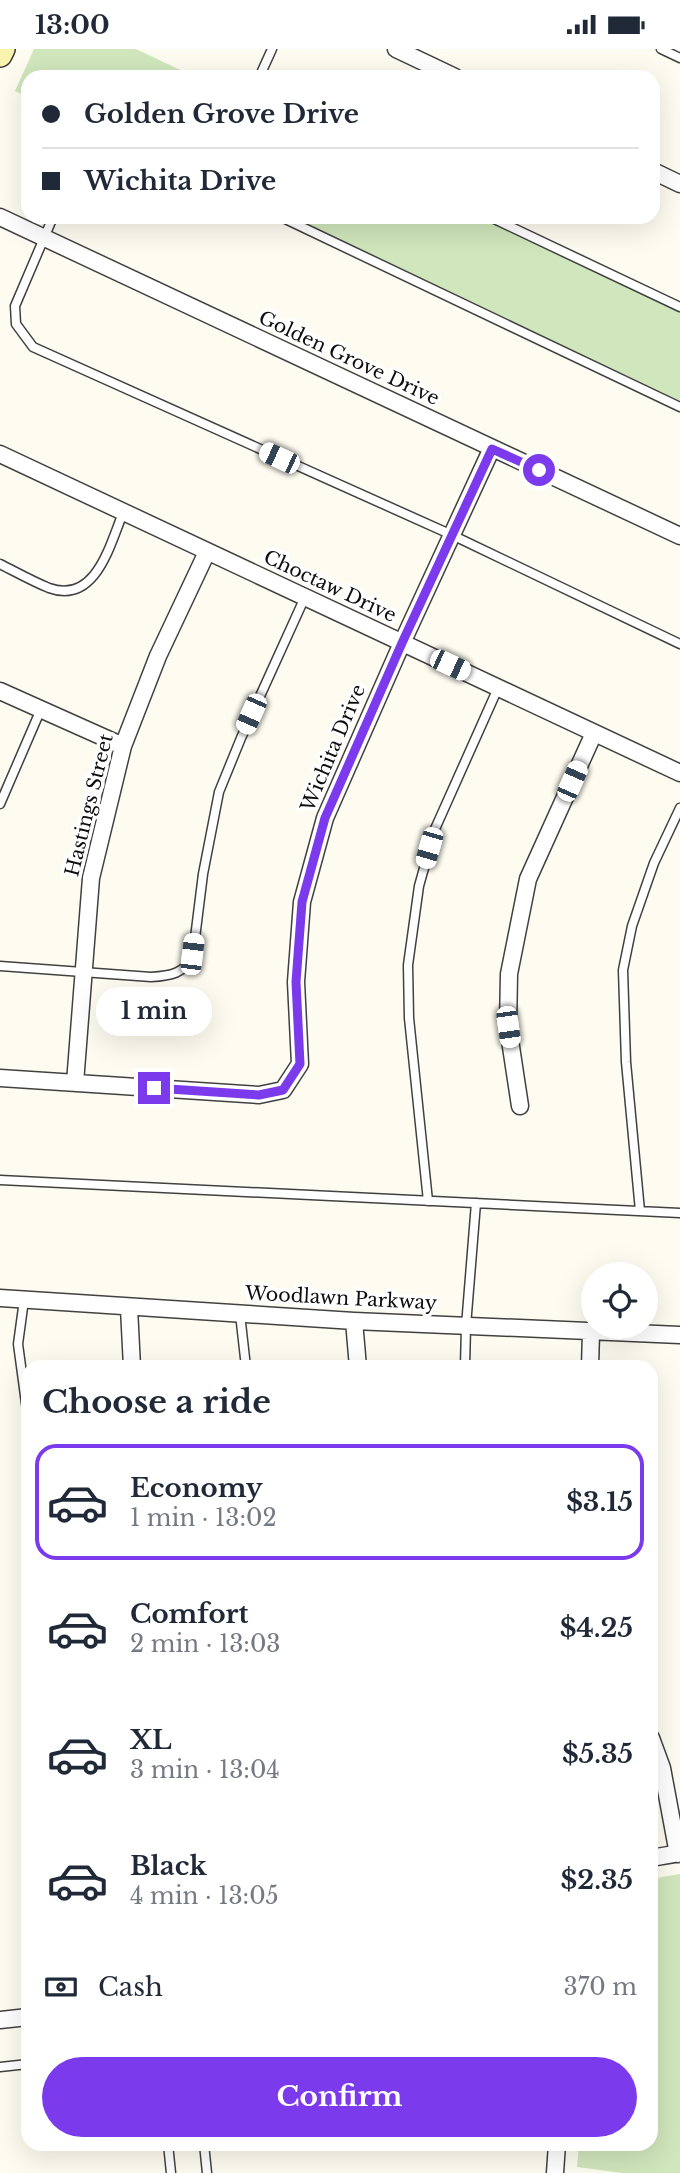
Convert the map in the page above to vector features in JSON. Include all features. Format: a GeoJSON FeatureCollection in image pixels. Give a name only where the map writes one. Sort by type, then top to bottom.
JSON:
{"type":"FeatureCollection","features":[{"type":"Feature","properties":{"kind":"main road"},"geometry":{"type":"LineString","coordinates":[[0,55],[3,49]]}},
{"type":"Feature","properties":{"kind":"street"},"geometry":{"type":"LineString","coordinates":[[396,49],[440,70]]}},
{"type":"Feature","properties":{"kind":"street"},"geometry":{"type":"LineString","coordinates":[[660,174],[680,184]]}},
{"type":"Feature","properties":{"kind":"street","name":"Golden Grove Drive"},"geometry":{"type":"LineString","coordinates":[[0,217],[680,536]]}},
{"type":"Feature","properties":{"kind":"street","name":"Wichita Drive"},"geometry":{"type":"LineString","coordinates":[[0,1078],[259,1095],[283,1090],[300,1064],[296,982],[302,902],[325,818],[492,449]]}},
{"type":"Feature","properties":{"kind":"street","name":"Choctaw Drive"},"geometry":{"type":"LineString","coordinates":[[0,454],[680,773]]}},
{"type":"Feature","properties":{"kind":"street","name":"Hastings Street"},"geometry":{"type":"LineString","coordinates":[[75,1083],[91,878],[123,747],[158,656],[207,552]]}},
{"type":"Feature","properties":{"kind":"street"},"geometry":{"type":"LineString","coordinates":[[0,691],[123,747]]}},
{"type":"Feature","properties":{"kind":"street"},"geometry":{"type":"LineString","coordinates":[[520,1106],[508,1027],[509,974],[528,879],[594,733]]}},
{"type":"Feature","properties":{"kind":"street","name":"Woodlawn Parkway"},"geometry":{"type":"LineString","coordinates":[[0,1298],[354,1321],[581,1331]]}},
{"type":"Feature","properties":{"kind":"street"},"geometry":{"type":"LineString","coordinates":[[129,1308],[132,1360]]}},
{"type":"Feature","properties":{"kind":"street"},"geometry":{"type":"LineString","coordinates":[[354,1321],[357,1360]]}},
{"type":"Feature","properties":{"kind":"street","name":"Woodlawn Parkway"},"geometry":{"type":"LineString","coordinates":[[658,1334],[680,1335]]}},
{"type":"Feature","properties":{"kind":"street"},"geometry":{"type":"LineString","coordinates":[[590,1360],[591,1339]]}},
{"type":"Feature","properties":{"kind":"street"},"geometry":{"type":"LineString","coordinates":[[658,1757],[679,1854],[658,1858]]}},
{"type":"Feature","properties":{"kind":"street"},"geometry":{"type":"LineString","coordinates":[[0,2020],[21,2018]]}},
{"type":"Feature","properties":{"kind":"street"},"geometry":{"type":"LineString","coordinates":[[555,2173],[557,2151]]}},
{"type":"Feature","properties":{"kind":"lane"},"geometry":{"type":"LineString","coordinates":[[262,70],[272,49]]}},
{"type":"Feature","properties":{"kind":"lane"},"geometry":{"type":"LineString","coordinates":[[661,49],[680,58]]}},
{"type":"Feature","properties":{"kind":"lane"},"geometry":{"type":"LineString","coordinates":[[50,224],[15,306],[16,324],[33,347],[452,535],[680,644]]}},
{"type":"Feature","properties":{"kind":"lane"},"geometry":{"type":"LineString","coordinates":[[296,224],[680,407]]}},
{"type":"Feature","properties":{"kind":"lane"},"geometry":{"type":"LineString","coordinates":[[505,224],[680,307]]}},
{"type":"Feature","properties":{"kind":"lane"},"geometry":{"type":"LineString","coordinates":[[0,564],[51,589],[67,591],[79,587],[90,581],[100,568],[124,513]]}},
{"type":"Feature","properties":{"kind":"lane"},"geometry":{"type":"LineString","coordinates":[[0,967],[151,977],[168,976],[181,971],[190,962],[219,792],[305,597]]}},
{"type":"Feature","properties":{"kind":"lane"},"geometry":{"type":"LineString","coordinates":[[428,1201],[409,1018],[408,965],[419,885],[435,829],[498,688]]}},
{"type":"Feature","properties":{"kind":"lane"},"geometry":{"type":"LineString","coordinates":[[0,804],[41,709]]}},
{"type":"Feature","properties":{"kind":"lane"},"geometry":{"type":"LineString","coordinates":[[640,1211],[626,1062],[623,969],[632,926],[654,863],[680,808]]}},
{"type":"Feature","properties":{"kind":"lane"},"geometry":{"type":"LineString","coordinates":[[0,1180],[680,1213]]}},
{"type":"Feature","properties":{"kind":"lane"},"geometry":{"type":"LineString","coordinates":[[465,1360],[477,1203]]}},
{"type":"Feature","properties":{"kind":"lane"},"geometry":{"type":"LineString","coordinates":[[21,1366],[18,1343],[24,1300]]}},
{"type":"Feature","properties":{"kind":"lane"},"geometry":{"type":"LineString","coordinates":[[240,1314],[245,1360]]}},
{"type":"Feature","properties":{"kind":"lane"},"geometry":{"type":"LineString","coordinates":[[0,2067],[21,2065]]}},
{"type":"Feature","properties":{"kind":"lane"},"geometry":{"type":"LineString","coordinates":[[168,2151],[171,2173]]}},
{"type":"Feature","properties":{"kind":"lane"},"geometry":{"type":"LineString","coordinates":[[205,2151],[207,2173]]}},
{"type":"Feature","properties":{"kind":"green space"},"geometry":{"type":"Polygon","coordinates":[[[34,49],[136,49],[180,70],[24,70],[34,49]]]}},
{"type":"Feature","properties":{"kind":"green space"},"geometry":{"type":"Polygon","coordinates":[[[21,78],[21,94],[15,91],[21,78]]]}},
{"type":"Feature","properties":{"kind":"green space"},"geometry":{"type":"Polygon","coordinates":[[[296,224],[505,224],[680,307],[680,407],[296,224]]]}},
{"type":"Feature","properties":{"kind":"green space"},"geometry":{"type":"Polygon","coordinates":[[[680,1874],[680,2173],[622,2173],[577,2167],[578,2151],[658,2151],[658,1878],[680,1874]]]}},
{"type":"Feature","properties":{"kind":"route"},"geometry":{"type":"LineString","coordinates":[[154,1088],[259,1095],[283,1090],[300,1064],[296,982],[302,902],[325,818],[492,449],[539,470]]}}]}
